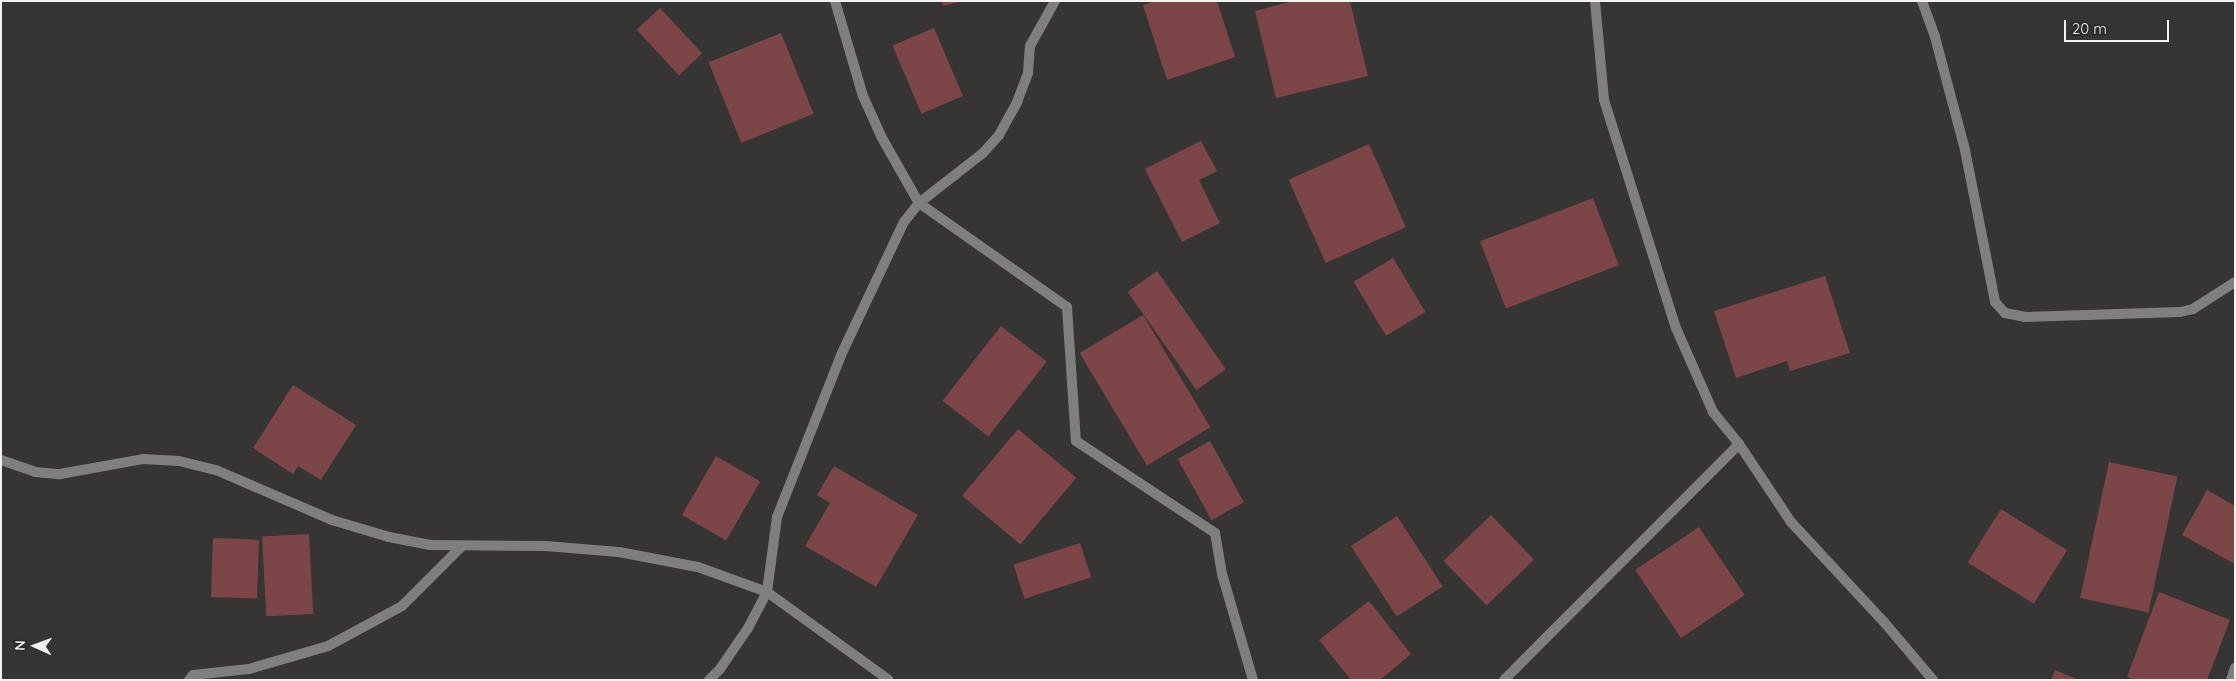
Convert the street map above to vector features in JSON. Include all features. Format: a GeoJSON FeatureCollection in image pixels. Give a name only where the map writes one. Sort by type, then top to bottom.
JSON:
{"type":"FeatureCollection","features":[{"type":"Feature","properties":{"kind":"street"},"geometry":{"type":"LineString","coordinates":[[835,1],[863,96],[882,138],[919,203],[1066,307],[1076,441],[1215,533],[1222,574],[1253,680]]}},
{"type":"Feature","properties":{"kind":"street"},"geometry":{"type":"LineString","coordinates":[[709,680],[720,669],[748,628],[767,592],[777,517],[841,355],[904,222],[919,203],[983,153],[999,135],[1020,95],[1028,73],[1030,46],[1055,1]]}},
{"type":"Feature","properties":{"kind":"street"},"geometry":{"type":"LineString","coordinates":[[1595,1],[1604,100],[1676,328],[1713,412],[1738,444],[1791,522],[1884,622],[1933,680]]}},
{"type":"Feature","properties":{"kind":"street"},"geometry":{"type":"LineString","coordinates":[[1922,1],[1935,37],[1965,150],[1995,302],[2005,313],[2026,318],[2180,312],[2193,309],[2235,282]]}},
{"type":"Feature","properties":{"kind":"street"},"geometry":{"type":"LineString","coordinates":[[1504,680],[1738,444]]}},
{"type":"Feature","properties":{"kind":"street"},"geometry":{"type":"LineString","coordinates":[[1,460],[35,472],[60,474],[143,459],[179,461],[216,470],[332,520],[430,545],[546,546],[619,552],[698,567],[767,592],[889,680]]}},
{"type":"Feature","properties":{"kind":"street"},"geometry":{"type":"LineString","coordinates":[[189,680],[193,675],[249,669],[328,646],[402,606],[462,546]]}},
{"type":"Feature","properties":{"kind":"street"},"geometry":{"type":"LineString","coordinates":[[2231,680],[2235,668]]}},
{"type":"Feature","properties":{"kind":"building"},"geometry":{"type":"Polygon","coordinates":[[[942,1],[959,1],[959,2],[943,6],[942,1]]]}},
{"type":"Feature","properties":{"kind":"building"},"geometry":{"type":"Polygon","coordinates":[[[1156,1],[1217,1],[1235,57],[1167,80],[1143,5],[1156,1]]]}},
{"type":"Feature","properties":{"kind":"building"},"geometry":{"type":"Polygon","coordinates":[[[1293,1],[1350,1],[1368,76],[1276,98],[1255,11],[1293,1]]]}},
{"type":"Feature","properties":{"kind":"building"},"geometry":{"type":"Polygon","coordinates":[[[660,8],[702,53],[679,75],[637,30],[660,8]]]}},
{"type":"Feature","properties":{"kind":"building"},"geometry":{"type":"Polygon","coordinates":[[[934,28],[963,96],[921,114],[893,46],[934,28]]]}},
{"type":"Feature","properties":{"kind":"building"},"geometry":{"type":"Polygon","coordinates":[[[781,33],[814,114],[741,143],[709,62],[781,33]]]}},
{"type":"Feature","properties":{"kind":"building"},"geometry":{"type":"Polygon","coordinates":[[[1201,141],[1217,171],[1199,180],[1220,223],[1182,242],[1145,169],[1201,141]]]}},
{"type":"Feature","properties":{"kind":"building"},"geometry":{"type":"Polygon","coordinates":[[[1369,144],[1406,227],[1326,263],[1289,180],[1369,144]]]}},
{"type":"Feature","properties":{"kind":"building"},"geometry":{"type":"Polygon","coordinates":[[[1593,198],[1619,265],[1506,309],[1480,241],[1593,198]]]}},
{"type":"Feature","properties":{"kind":"building"},"geometry":{"type":"Polygon","coordinates":[[[1393,258],[1425,312],[1386,336],[1354,282],[1393,258]]]}},
{"type":"Feature","properties":{"kind":"building"},"geometry":{"type":"Polygon","coordinates":[[[1157,271],[1226,369],[1196,390],[1128,292],[1157,271]]]}},
{"type":"Feature","properties":{"kind":"building"},"geometry":{"type":"Polygon","coordinates":[[[1825,276],[1850,353],[1790,371],[1787,361],[1736,378],[1714,311],[1825,276]]]}},
{"type":"Feature","properties":{"kind":"building"},"geometry":{"type":"Polygon","coordinates":[[[1143,315],[1210,427],[1147,465],[1080,353],[1143,315]]]}},
{"type":"Feature","properties":{"kind":"building"},"geometry":{"type":"Polygon","coordinates":[[[1001,326],[1047,362],[988,437],[943,401],[1001,326]]]}},
{"type":"Feature","properties":{"kind":"building"},"geometry":{"type":"Polygon","coordinates":[[[293,385],[356,425],[321,480],[298,466],[293,474],[253,448],[293,385]]]}},
{"type":"Feature","properties":{"kind":"building"},"geometry":{"type":"Polygon","coordinates":[[[1018,429],[1076,478],[1020,544],[962,496],[1018,429]]]}},
{"type":"Feature","properties":{"kind":"building"},"geometry":{"type":"Polygon","coordinates":[[[1210,441],[1244,502],[1212,520],[1178,459],[1210,441]]]}},
{"type":"Feature","properties":{"kind":"building"},"geometry":{"type":"Polygon","coordinates":[[[716,456],[760,482],[726,540],[682,515],[716,456]]]}},
{"type":"Feature","properties":{"kind":"building"},"geometry":{"type":"Polygon","coordinates":[[[2109,462],[2177,477],[2149,613],[2080,598],[2109,462]]]}},
{"type":"Feature","properties":{"kind":"building"},"geometry":{"type":"Polygon","coordinates":[[[834,466],[918,515],[876,587],[805,546],[830,503],[817,495],[834,466]]]}},
{"type":"Feature","properties":{"kind":"building"},"geometry":{"type":"Polygon","coordinates":[[[2207,490],[2235,506],[2235,564],[2182,535],[2207,490]]]}},
{"type":"Feature","properties":{"kind":"building"},"geometry":{"type":"Polygon","coordinates":[[[2001,509],[2067,550],[2034,604],[1968,562],[2001,509]]]}},
{"type":"Feature","properties":{"kind":"building"},"geometry":{"type":"Polygon","coordinates":[[[1491,515],[1534,560],[1487,605],[1444,561],[1491,515]]]}},
{"type":"Feature","properties":{"kind":"building"},"geometry":{"type":"Polygon","coordinates":[[[1397,516],[1443,586],[1397,616],[1351,546],[1397,516]]]}},
{"type":"Feature","properties":{"kind":"building"},"geometry":{"type":"Polygon","coordinates":[[[1699,527],[1745,595],[1681,638],[1635,570],[1699,527]]]}},
{"type":"Feature","properties":{"kind":"building"},"geometry":{"type":"Polygon","coordinates":[[[309,534],[313,614],[266,616],[262,536],[309,534]]]}},
{"type":"Feature","properties":{"kind":"building"},"geometry":{"type":"Polygon","coordinates":[[[213,538],[259,540],[257,599],[211,597],[213,538]]]}},
{"type":"Feature","properties":{"kind":"building"},"geometry":{"type":"Polygon","coordinates":[[[1080,543],[1091,577],[1025,599],[1013,565],[1080,543]]]}},
{"type":"Feature","properties":{"kind":"building"},"geometry":{"type":"Polygon","coordinates":[[[2159,592],[2230,620],[2207,680],[2134,680],[2127,677],[2159,592]]]}},
{"type":"Feature","properties":{"kind":"building"},"geometry":{"type":"Polygon","coordinates":[[[1369,601],[1411,654],[1380,680],[1351,680],[1319,640],[1369,601]]]}},
{"type":"Feature","properties":{"kind":"building"},"geometry":{"type":"Polygon","coordinates":[[[2055,670],[2079,680],[2051,680],[2055,670]]]}}]}
